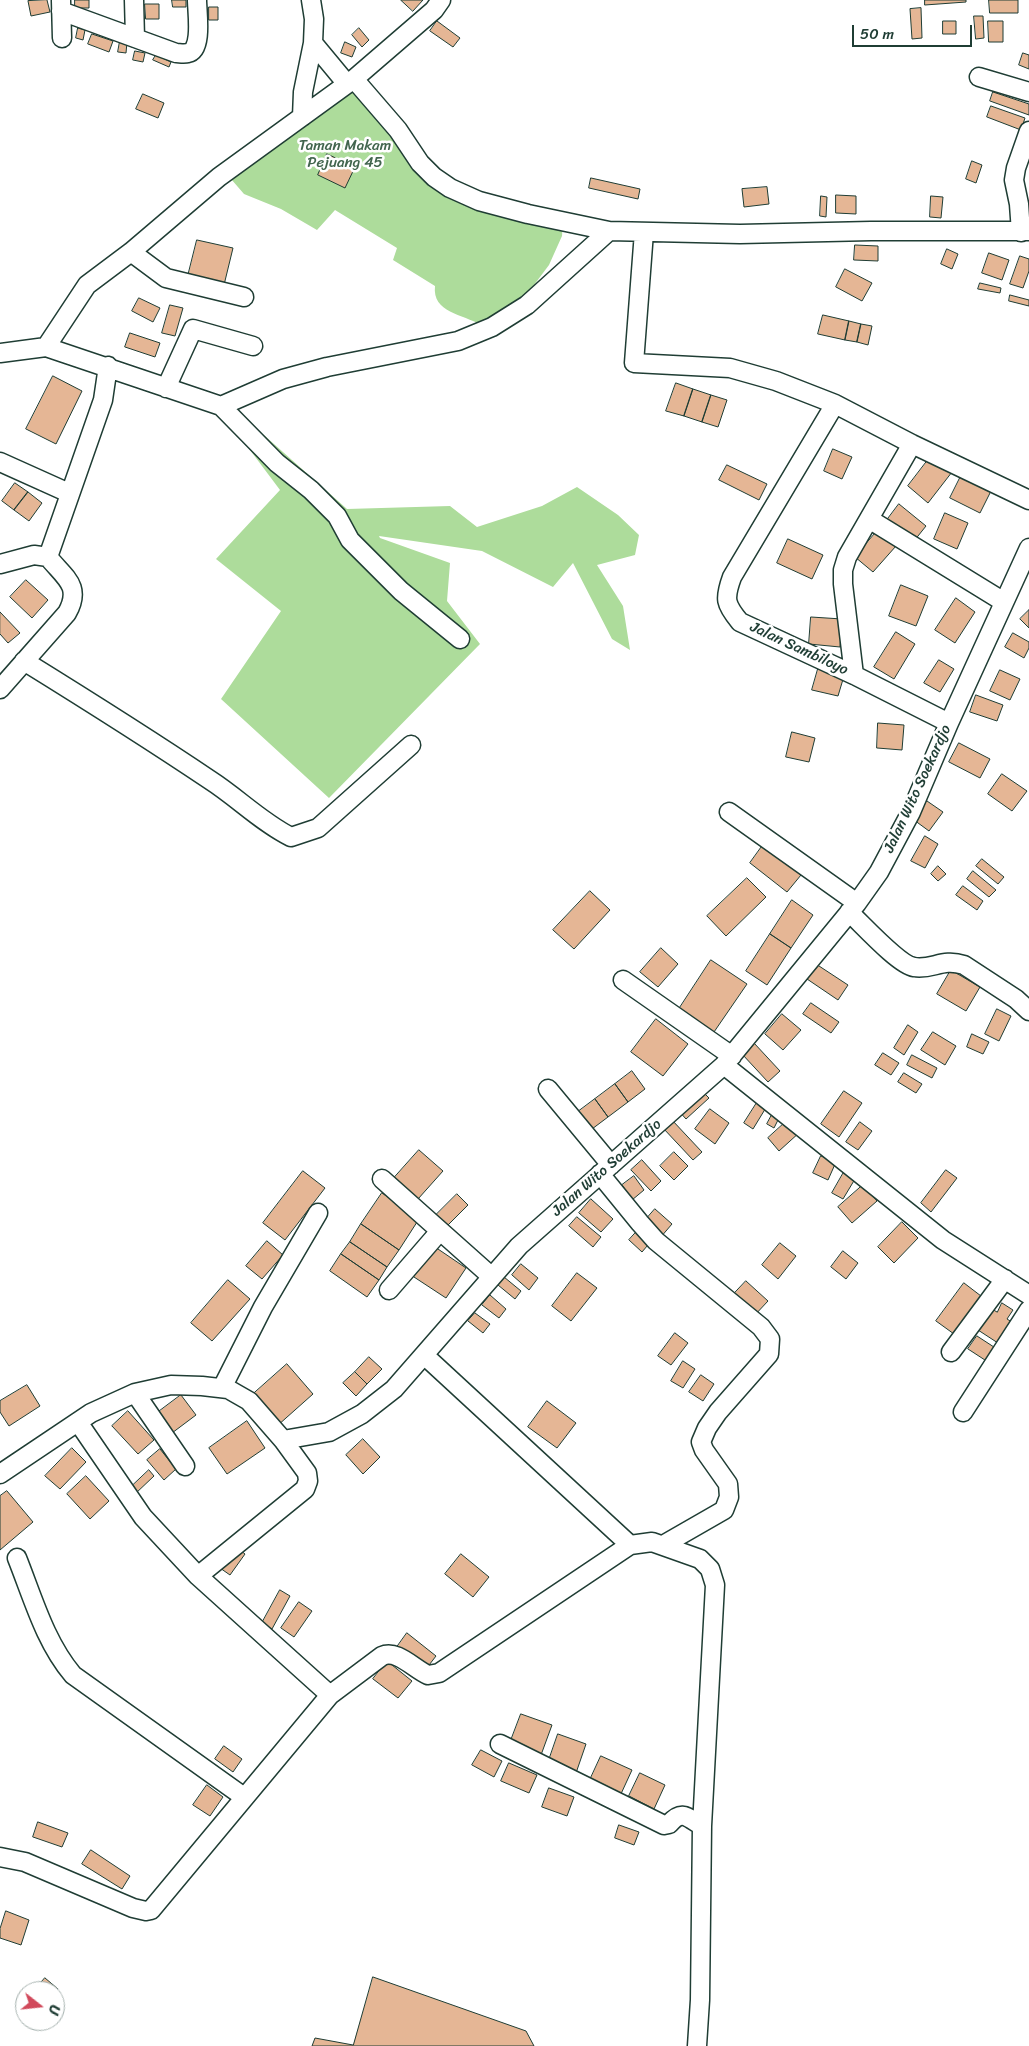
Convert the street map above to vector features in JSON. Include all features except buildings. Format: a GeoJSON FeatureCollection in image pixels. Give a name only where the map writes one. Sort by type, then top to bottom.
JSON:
{"type":"FeatureCollection","features":[{"type":"Feature","properties":{"kind":"street"},"geometry":{"type":"LineString","coordinates":[[134,0],[135,38]]}},
{"type":"Feature","properties":{"kind":"street"},"geometry":{"type":"LineString","coordinates":[[62,38],[61,5],[135,38],[176,53],[188,54],[194,50],[198,43],[197,0]]}},
{"type":"Feature","properties":{"kind":"street"},"geometry":{"type":"LineString","coordinates":[[302,117],[302,92],[313,43],[314,20],[311,0]]}},
{"type":"Feature","properties":{"kind":"street"},"geometry":{"type":"LineString","coordinates":[[46,347],[87,284],[131,252],[219,177],[350,82],[434,10],[441,0]]}},
{"type":"Feature","properties":{"kind":"street"},"geometry":{"type":"LineString","coordinates":[[313,43],[398,130],[420,163],[450,188],[479,201],[609,232],[740,234],[871,231],[1025,231],[1014,180],[1016,168],[1029,131]]}},
{"type":"Feature","properties":{"kind":"street"},"geometry":{"type":"LineString","coordinates":[[979,78],[1029,92]]}},
{"type":"Feature","properties":{"kind":"street"},"geometry":{"type":"LineString","coordinates":[[221,406],[283,379],[327,367],[458,341],[492,327],[527,305],[609,232]]}},
{"type":"Feature","properties":{"kind":"street"},"geometry":{"type":"LineString","coordinates":[[644,232],[634,362],[730,368],[776,381],[835,404],[912,444],[1029,500]]}},
{"type":"Feature","properties":{"kind":"street"},"geometry":{"type":"LineString","coordinates":[[131,252],[166,278],[244,297]]}},
{"type":"Feature","properties":{"kind":"street"},"geometry":{"type":"LineString","coordinates":[[166,388],[193,329],[253,346]]}},
{"type":"Feature","properties":{"kind":"street"},"geometry":{"type":"LineString","coordinates":[[0,353],[46,347],[108,366],[221,406],[277,463],[310,490],[337,516],[350,540],[401,592],[460,640]]}},
{"type":"Feature","properties":{"kind":"street"},"geometry":{"type":"LineString","coordinates":[[48,557],[103,400],[108,366]]}},
{"type":"Feature","properties":{"kind":"street","name":"Jalan Sambiloyo"},"geometry":{"type":"LineString","coordinates":[[835,404],[732,577],[726,594],[728,608],[740,622],[854,675],[949,723]]}},
{"type":"Feature","properties":{"kind":"street"},"geometry":{"type":"LineString","coordinates":[[854,675],[843,570],[847,557],[912,444]]}},
{"type":"Feature","properties":{"kind":"street"},"geometry":{"type":"LineString","coordinates":[[0,462],[69,493]]}},
{"type":"Feature","properties":{"kind":"street"},"geometry":{"type":"LineString","coordinates":[[869,519],[1004,602]]}},
{"type":"Feature","properties":{"kind":"street","name":"Jalan Wito Soekardjo"},"geometry":{"type":"LineString","coordinates":[[283,1440],[329,1432],[362,1414],[394,1389],[519,1246],[728,1060],[853,908],[880,872],[911,812],[1004,602],[1022,581],[1029,548]]}},
{"type":"Feature","properties":{"kind":"street"},"geometry":{"type":"LineString","coordinates":[[0,564],[34,555],[48,557],[73,589],[74,601],[67,613],[0,689]]}},
{"type":"Feature","properties":{"kind":"street"},"geometry":{"type":"LineString","coordinates":[[24,661],[153,742],[215,783],[275,829],[291,837],[318,828],[411,744]]}},
{"type":"Feature","properties":{"kind":"street"},"geometry":{"type":"LineString","coordinates":[[729,812],[853,908],[901,961],[912,967],[925,967],[944,962],[955,962],[964,965],[1016,999],[1029,1011]]}},
{"type":"Feature","properties":{"kind":"street"},"geometry":{"type":"LineString","coordinates":[[623,980],[728,1060],[943,1240],[1029,1295]]}},
{"type":"Feature","properties":{"kind":"street"},"geometry":{"type":"LineString","coordinates":[[548,1089],[640,1223],[656,1240],[761,1327],[770,1339],[769,1354],[718,1412],[707,1428],[701,1442],[704,1450],[728,1484],[729,1497],[724,1510],[663,1545]]}},
{"type":"Feature","properties":{"kind":"street"},"geometry":{"type":"LineString","coordinates":[[382,1179],[492,1277]]}},
{"type":"Feature","properties":{"kind":"street"},"geometry":{"type":"LineString","coordinates":[[222,1388],[263,1307],[318,1213]]}},
{"type":"Feature","properties":{"kind":"street"},"geometry":{"type":"LineString","coordinates":[[389,1290],[440,1231]]}},
{"type":"Feature","properties":{"kind":"street"},"geometry":{"type":"LineString","coordinates":[[951,1352],[1004,1279]]}},
{"type":"Feature","properties":{"kind":"street"},"geometry":{"type":"LineString","coordinates":[[963,1412],[1029,1310]]}},
{"type":"Feature","properties":{"kind":"street"},"geometry":{"type":"LineString","coordinates":[[424,1355],[630,1546]]}},
{"type":"Feature","properties":{"kind":"street"},"geometry":{"type":"LineString","coordinates":[[0,1474],[91,1413],[135,1393],[171,1385],[228,1389],[249,1401],[283,1440],[307,1473],[308,1481],[306,1489],[198,1576]]}},
{"type":"Feature","properties":{"kind":"street"},"geometry":{"type":"LineString","coordinates":[[135,1393],[185,1466]]}},
{"type":"Feature","properties":{"kind":"street"},"geometry":{"type":"LineString","coordinates":[[78,1422],[142,1517],[198,1576],[330,1695]]}},
{"type":"Feature","properties":{"kind":"street"},"geometry":{"type":"LineString","coordinates":[[0,1857],[25,1862],[133,1908],[146,1911],[151,1910],[330,1695],[386,1654],[399,1657],[428,1675],[439,1672],[630,1546],[652,1542],[700,1559],[710,1569],[715,1585],[702,1826],[700,2000],[697,2046]]}},
{"type":"Feature","properties":{"kind":"street"},"geometry":{"type":"LineString","coordinates":[[17,1558],[53,1646],[62,1662],[73,1675],[244,1798]]}},
{"type":"Feature","properties":{"kind":"street"},"geometry":{"type":"LineString","coordinates":[[500,1744],[664,1825],[669,1824],[675,1816],[684,1815],[702,1826]]}},
{"type":"Feature","properties":{"kind":"green space","name":"Taman Makam Pejuang 45"},"geometry":{"type":"Polygon","coordinates":[[[354,79],[450,188],[563,222],[562,236],[549,265],[534,285],[519,301],[481,325],[450,312],[443,307],[435,295],[435,286],[393,260],[397,248],[335,210],[317,230],[281,209],[244,194],[225,172],[354,79]]]}},
{"type":"Feature","properties":{"kind":"green space"},"geometry":{"type":"Polygon","coordinates":[[[247,420],[347,509],[450,506],[477,527],[542,506],[577,487],[618,515],[639,535],[635,555],[597,565],[623,606],[630,650],[612,639],[573,563],[553,587],[482,551],[379,536],[380,538],[450,563],[447,601],[480,644],[329,798],[221,699],[281,611],[216,559],[280,490],[229,422],[247,420]]]}}]}
